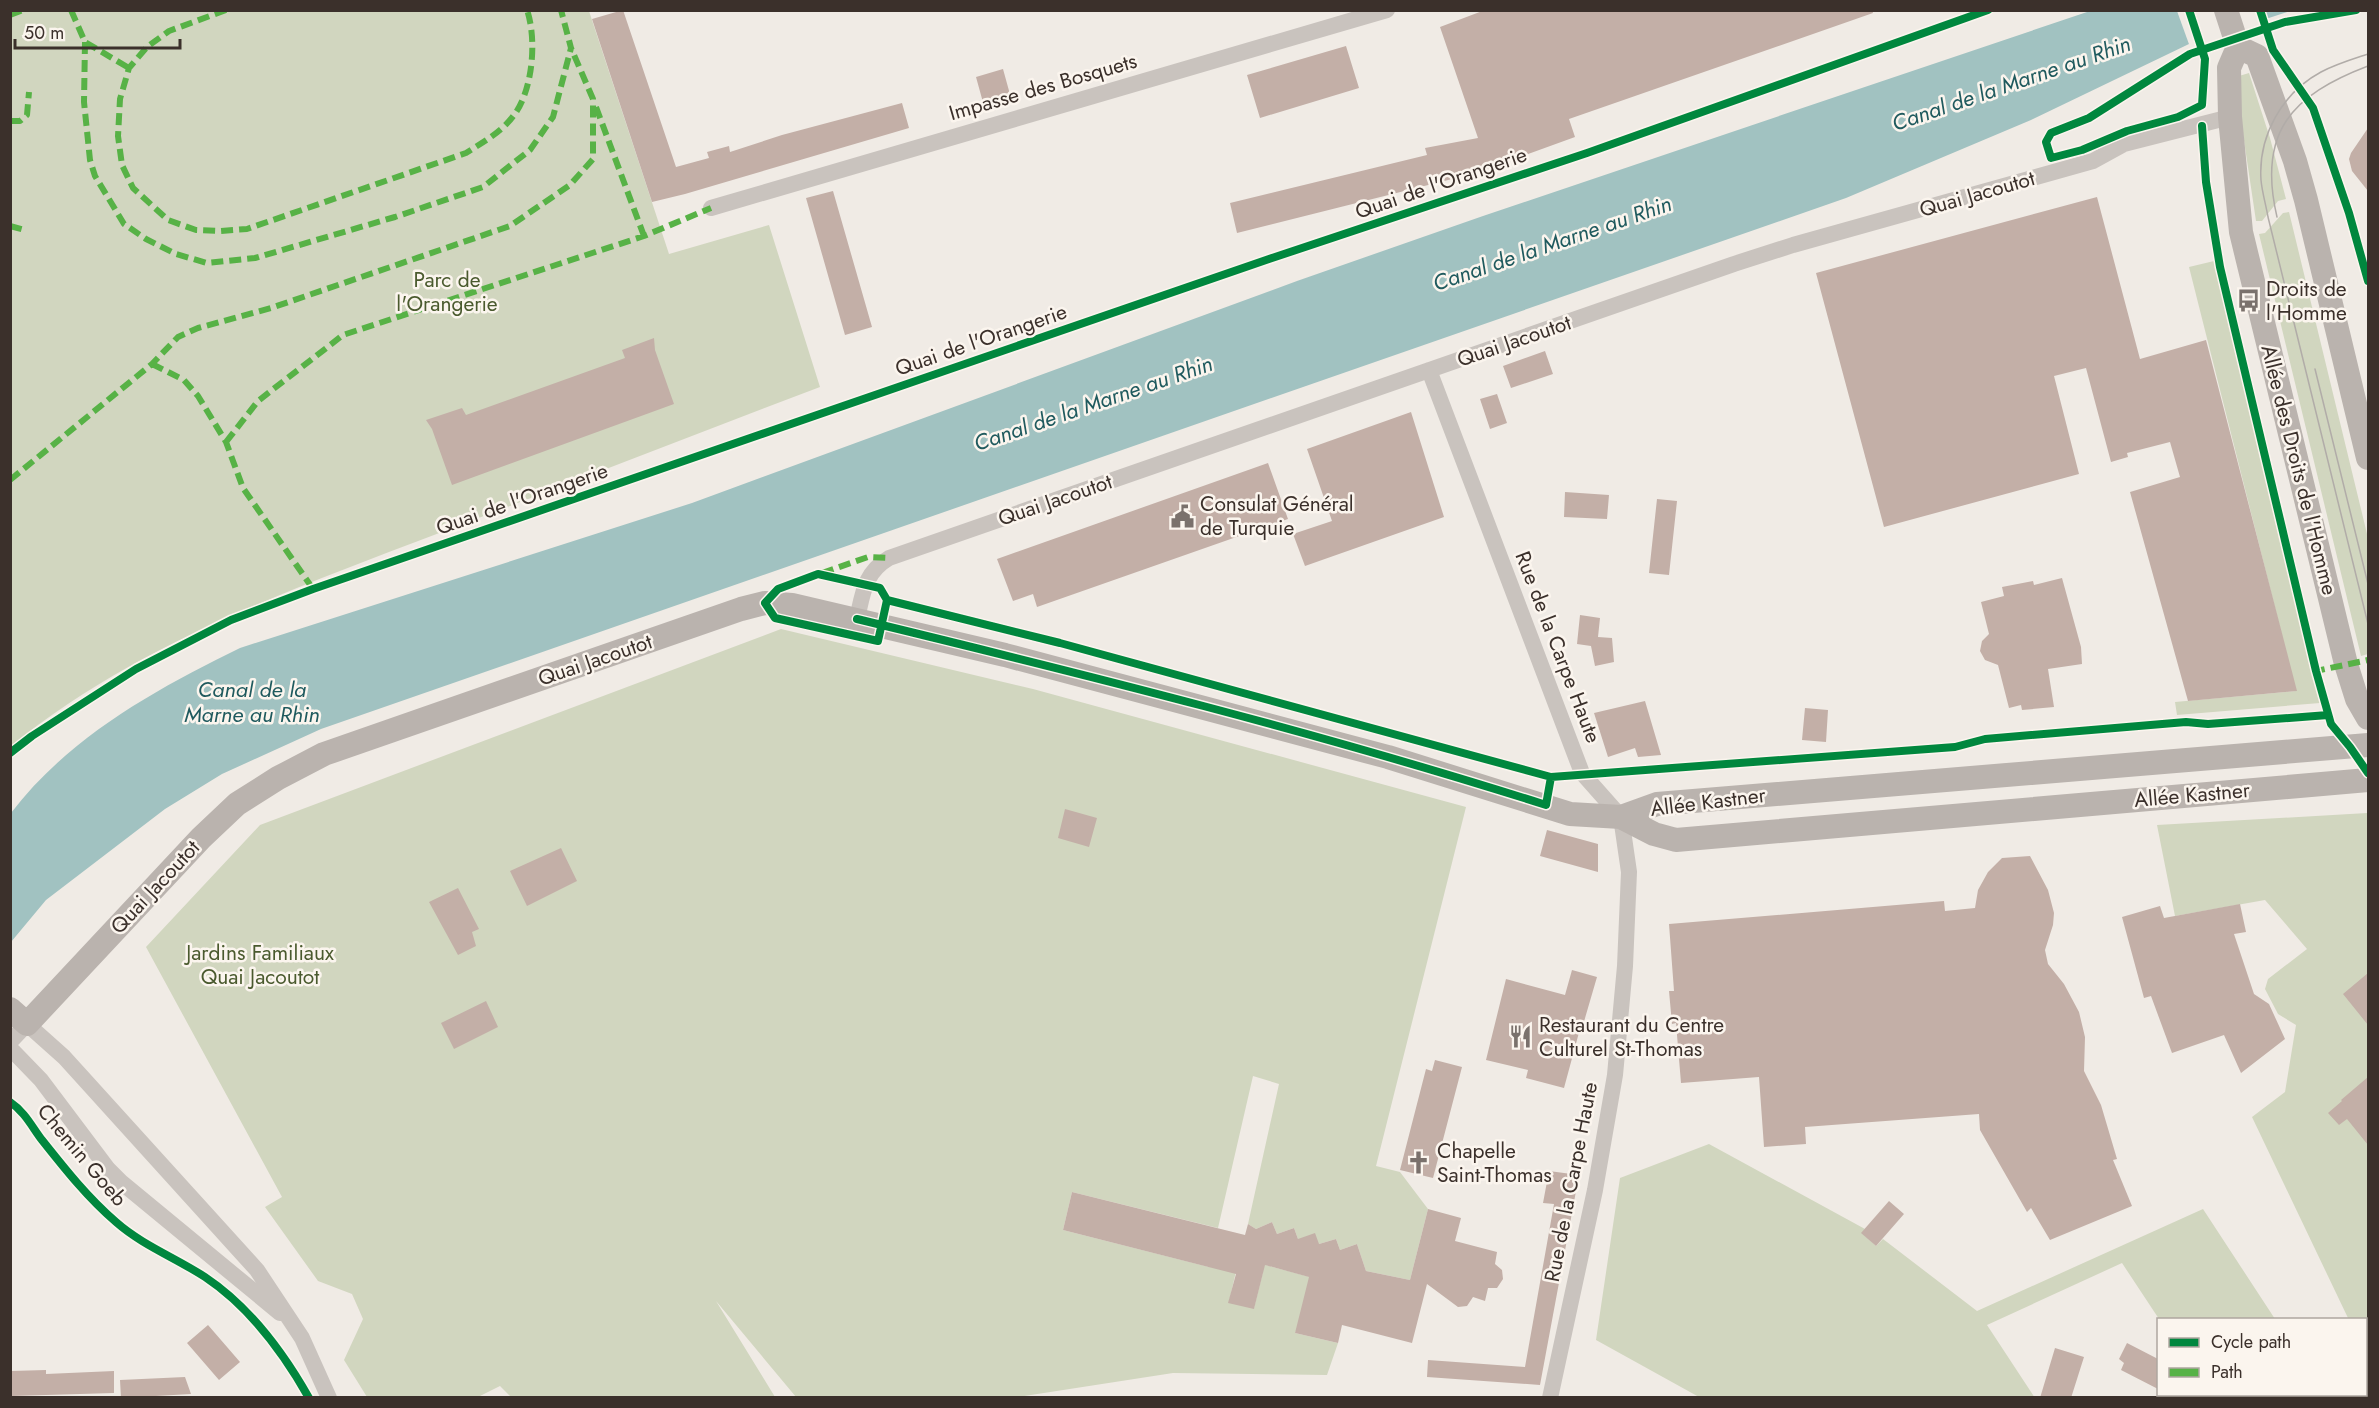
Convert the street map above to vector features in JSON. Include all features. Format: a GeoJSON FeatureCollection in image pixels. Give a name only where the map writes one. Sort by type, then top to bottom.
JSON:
{"type":"FeatureCollection","features":[{"type":"Feature","properties":{"kind":"main road"},"geometry":{"type":"LineString","coordinates":[[2226,10],[2238,46],[2257,56],[2295,161],[2368,458]]}},
{"type":"Feature","properties":{"kind":"main road","name":"Allée des Droits de l'Homme"},"geometry":{"type":"LineString","coordinates":[[2238,46],[2229,68],[2230,117],[2241,232],[2346,664],[2357,699],[2368,718]]}},
{"type":"Feature","properties":{"kind":"main road","name":"Quai Jacoutot"},"geometry":{"type":"LineString","coordinates":[[19,1017],[237,804],[278,778],[324,754],[741,609],[765,603],[792,605],[857,620]]}},
{"type":"Feature","properties":{"kind":"main road"},"geometry":{"type":"LineString","coordinates":[[857,620],[1017,658],[1388,757],[1570,814],[1621,817]]}},
{"type":"Feature","properties":{"kind":"main road","name":"Allée Kastner"},"geometry":{"type":"LineString","coordinates":[[1621,817],[1657,804],[2368,745]]}},
{"type":"Feature","properties":{"kind":"main road","name":"Allée Kastner"},"geometry":{"type":"LineString","coordinates":[[1621,817],[1654,834],[1676,840],[2368,780]]}},
{"type":"Feature","properties":{"kind":"main road"},"geometry":{"type":"LineString","coordinates":[[1780,794],[1785,831]]}},
{"type":"Feature","properties":{"kind":"street","name":"Impasse des Bosquets"},"geometry":{"type":"LineString","coordinates":[[711,208],[1387,10]]}},
{"type":"Feature","properties":{"kind":"street","name":"Quai Jacoutot"},"geometry":{"type":"LineString","coordinates":[[857,620],[869,575],[874,566],[888,558],[1734,264],[2093,161],[2124,144],[2230,117]]}},
{"type":"Feature","properties":{"kind":"street","name":"Rue de la Carpe Haute"},"geometry":{"type":"LineString","coordinates":[[1429,370],[1582,773],[1621,817],[1629,872],[1625,966],[1615,1076],[1594,1190],[1550,1398]]}},
{"type":"Feature","properties":{"kind":"street","name":"Quai Jacoutot"},"geometry":{"type":"LineString","coordinates":[[10,1042],[19,1017]]}},
{"type":"Feature","properties":{"kind":"street","name":"Chemin Goeb"},"geometry":{"type":"LineString","coordinates":[[19,1017],[64,1057],[257,1270],[302,1338],[329,1398]]}},
{"type":"Feature","properties":{"kind":"street","name":"Chemin Goeb"},"geometry":{"type":"LineString","coordinates":[[10,1048],[41,1080],[108,1169],[292,1324]]}},
{"type":"Feature","properties":{"kind":"green space","name":"Parc de l'Orangerie"},"geometry":{"type":"Polygon","coordinates":[[[11,11],[589,11],[669,254],[769,225],[820,387],[323,578],[213,624],[108,679],[58,711],[11,746],[11,11]]]}},
{"type":"Feature","properties":{"kind":"green space"},"geometry":{"type":"Polygon","coordinates":[[[2249,73],[2270,138],[2286,199],[2278,201],[2262,221],[2256,221],[2242,127],[2239,76],[2249,73]]]}},
{"type":"Feature","properties":{"kind":"green space"},"geometry":{"type":"Polygon","coordinates":[[[2289,212],[2368,538],[2368,654],[2361,656],[2259,234],[2265,233],[2283,213],[2289,212]]]}},
{"type":"Feature","properties":{"kind":"green space"},"geometry":{"type":"Polygon","coordinates":[[[2214,261],[2320,703],[2177,715],[2175,702],[2296,691],[2189,267],[2214,261]]]}},
{"type":"Feature","properties":{"kind":"green space","name":"Jardins Familiaux Quai Jacoutot"},"geometry":{"type":"Polygon","coordinates":[[[781,629],[1033,689],[1466,807],[1376,1166],[1400,1172],[1428,1209],[1410,1280],[1366,1271],[1357,1244],[1340,1250],[1336,1239],[1319,1244],[1298,1239],[1294,1228],[1277,1234],[1272,1222],[1256,1229],[1248,1224],[1279,1084],[1253,1076],[1218,1228],[1072,1192],[1063,1230],[1209,1267],[1239,1258],[1229,1302],[1254,1308],[1263,1272],[1262,1264],[1321,1280],[1295,1333],[1338,1343],[1327,1375],[1173,1373],[1018,1397],[796,1397],[716,1301],[775,1397],[512,1398],[500,1386],[478,1397],[367,1397],[344,1360],[363,1319],[352,1294],[318,1281],[265,1207],[282,1197],[146,947],[260,825],[781,629]]]}},
{"type":"Feature","properties":{"kind":"green space"},"geometry":{"type":"Polygon","coordinates":[[[2368,814],[2368,1333],[2367,1318],[2348,1318],[2252,1117],[2285,1092],[2296,1025],[2278,1014],[2265,989],[2268,979],[2307,949],[2265,900],[2175,916],[2157,825],[2368,814]]]}},
{"type":"Feature","properties":{"kind":"green space"},"geometry":{"type":"Polygon","coordinates":[[[1709,1144],[1865,1229],[1862,1233],[1876,1246],[1883,1239],[1977,1311],[2203,1209],[2274,1318],[2158,1318],[2122,1263],[1987,1325],[2035,1398],[1699,1397],[1596,1340],[1620,1178],[1709,1144]]]}},
{"type":"Feature","properties":{"kind":"water","name":"Canal de la Marne au Rhin"},"geometry":{"type":"Polygon","coordinates":[[[2090,11],[2290,11],[2189,44],[2031,120],[1846,198],[321,729],[222,774],[165,809],[46,900],[11,942],[11,813],[59,761],[116,717],[177,680],[240,648],[692,503],[1297,281],[2090,11]]]}},
{"type":"Feature","properties":{"kind":"pier"},"geometry":{"type":"Polygon","coordinates":[[[2177,11],[2264,11],[2268,21],[2190,47],[2177,11]]]}},
{"type":"Feature","properties":{"kind":"building"},"geometry":{"type":"Polygon","coordinates":[[[623,10],[676,167],[709,158],[707,152],[729,146],[730,152],[782,135],[902,103],[909,128],[652,202],[592,19],[623,10]]]}},
{"type":"Feature","properties":{"kind":"building"},"geometry":{"type":"Polygon","coordinates":[[[1485,10],[1872,10],[1873,13],[1569,119],[1575,137],[1476,173],[1237,233],[1230,203],[1427,155],[1425,148],[1478,138],[1440,27],[1485,10]]]}},
{"type":"Feature","properties":{"kind":"building"},"geometry":{"type":"Polygon","coordinates":[[[1346,46],[1359,88],[1260,118],[1247,75],[1346,46]]]}},
{"type":"Feature","properties":{"kind":"building"},"geometry":{"type":"Polygon","coordinates":[[[1003,69],[1011,98],[984,106],[976,77],[1003,69]]]}},
{"type":"Feature","properties":{"kind":"building"},"geometry":{"type":"Polygon","coordinates":[[[2368,128],[2368,191],[2352,171],[2349,159],[2368,128]]]}},
{"type":"Feature","properties":{"kind":"building"},"geometry":{"type":"Polygon","coordinates":[[[833,191],[872,327],[845,335],[806,198],[833,191]]]}},
{"type":"Feature","properties":{"kind":"building"},"geometry":{"type":"Polygon","coordinates":[[[2097,197],[2140,359],[2206,340],[2297,691],[2188,701],[2130,492],[2180,477],[2170,442],[2127,453],[2128,457],[2111,462],[2086,368],[2054,376],[2079,474],[1884,527],[1816,273],[2097,197]]]}},
{"type":"Feature","properties":{"kind":"building"},"geometry":{"type":"Polygon","coordinates":[[[654,338],[655,350],[674,404],[452,485],[432,429],[426,420],[462,408],[466,415],[625,358],[622,350],[654,338]]]}},
{"type":"Feature","properties":{"kind":"building"},"geometry":{"type":"Polygon","coordinates":[[[1545,351],[1553,374],[1511,388],[1503,366],[1545,351]]]}},
{"type":"Feature","properties":{"kind":"building"},"geometry":{"type":"Polygon","coordinates":[[[1497,394],[1507,423],[1490,429],[1480,399],[1497,394]]]}},
{"type":"Feature","properties":{"kind":"building"},"geometry":{"type":"Polygon","coordinates":[[[1411,412],[1444,517],[1305,566],[1293,534],[1332,521],[1307,449],[1411,412]]]}},
{"type":"Feature","properties":{"kind":"building"},"geometry":{"type":"Polygon","coordinates":[[[1268,463],[1288,519],[1037,607],[1033,594],[1013,601],[997,559],[1268,463]]]}},
{"type":"Feature","properties":{"kind":"building"},"geometry":{"type":"Polygon","coordinates":[[[1565,492],[1609,495],[1607,519],[1564,517],[1565,492]]]}},
{"type":"Feature","properties":{"kind":"building"},"geometry":{"type":"Polygon","coordinates":[[[1657,499],[1677,501],[1669,575],[1649,573],[1657,499]]]}},
{"type":"Feature","properties":{"kind":"building"},"geometry":{"type":"Polygon","coordinates":[[[2062,578],[2081,647],[2082,664],[2048,669],[2054,707],[2022,710],[2021,705],[2009,708],[1998,665],[1985,660],[1980,651],[1982,641],[1989,634],[1981,602],[2004,596],[2002,587],[2033,581],[2034,585],[2062,578]]]}},
{"type":"Feature","properties":{"kind":"building"},"geometry":{"type":"Polygon","coordinates":[[[1580,615],[1600,618],[1598,637],[1612,638],[1614,662],[1595,666],[1591,646],[1577,644],[1580,615]]]}},
{"type":"Feature","properties":{"kind":"building"},"geometry":{"type":"Polygon","coordinates":[[[1645,701],[1661,755],[1638,757],[1635,748],[1608,757],[1594,713],[1645,701]]]}},
{"type":"Feature","properties":{"kind":"building"},"geometry":{"type":"Polygon","coordinates":[[[1805,708],[1828,710],[1826,742],[1802,740],[1805,708]]]}},
{"type":"Feature","properties":{"kind":"building"},"geometry":{"type":"Polygon","coordinates":[[[1065,809],[1097,818],[1089,847],[1058,838],[1065,809]]]}},
{"type":"Feature","properties":{"kind":"building"},"geometry":{"type":"Polygon","coordinates":[[[1547,830],[1598,844],[1598,872],[1540,856],[1547,830]]]}},
{"type":"Feature","properties":{"kind":"building"},"geometry":{"type":"Polygon","coordinates":[[[561,848],[577,881],[527,906],[510,871],[561,848]]]}},
{"type":"Feature","properties":{"kind":"building"},"geometry":{"type":"Polygon","coordinates":[[[2030,856],[2048,890],[2054,913],[2053,925],[2045,950],[2048,964],[2064,984],[2079,1012],[2085,1037],[2084,1071],[2101,1105],[2117,1159],[2113,1160],[2132,1206],[2050,1240],[2031,1208],[2027,1212],[1980,1130],[1979,1114],[1805,1127],[1806,1144],[1764,1147],[1759,1077],[1681,1083],[1676,1023],[1672,1024],[1669,991],[1674,991],[1669,924],[1944,901],[1945,911],[1975,908],[1978,890],[1988,872],[2002,858],[2030,856]]]}},
{"type":"Feature","properties":{"kind":"building"},"geometry":{"type":"Polygon","coordinates":[[[458,888],[479,929],[472,932],[476,946],[458,955],[429,902],[458,888]]]}},
{"type":"Feature","properties":{"kind":"building"},"geometry":{"type":"Polygon","coordinates":[[[2240,904],[2246,932],[2234,934],[2254,994],[2269,1004],[2285,1039],[2241,1073],[2224,1035],[2172,1053],[2151,996],[2144,998],[2122,917],[2160,906],[2164,918],[2240,904]]]}},
{"type":"Feature","properties":{"kind":"building"},"geometry":{"type":"Polygon","coordinates":[[[1572,970],[1597,977],[1564,1088],[1526,1078],[1528,1070],[1486,1060],[1506,979],[1565,995],[1572,970]]]}},
{"type":"Feature","properties":{"kind":"building"},"geometry":{"type":"Polygon","coordinates":[[[2368,973],[2368,1025],[2343,994],[2368,973]]]}},
{"type":"Feature","properties":{"kind":"building"},"geometry":{"type":"Polygon","coordinates":[[[486,1001],[498,1027],[454,1049],[441,1023],[486,1001]]]}},
{"type":"Feature","properties":{"kind":"building"},"geometry":{"type":"Polygon","coordinates":[[[1435,1060],[1462,1067],[1433,1178],[1400,1170],[1426,1069],[1432,1071],[1435,1060]]]}},
{"type":"Feature","properties":{"kind":"building"},"geometry":{"type":"Polygon","coordinates":[[[2368,1077],[2368,1145],[2347,1119],[2339,1125],[2328,1113],[2368,1077]]]}},
{"type":"Feature","properties":{"kind":"building"},"geometry":{"type":"Polygon","coordinates":[[[1549,1171],[1579,1175],[1540,1385],[1427,1377],[1428,1360],[1525,1367],[1554,1204],[1543,1203],[1549,1171]]]}},
{"type":"Feature","properties":{"kind":"building"},"geometry":{"type":"Polygon","coordinates":[[[1072,1192],[1245,1235],[1248,1224],[1256,1229],[1272,1222],[1277,1234],[1294,1228],[1298,1239],[1315,1233],[1319,1244],[1336,1239],[1340,1250],[1357,1244],[1366,1271],[1410,1280],[1428,1209],[1461,1218],[1455,1241],[1497,1252],[1495,1264],[1502,1270],[1503,1279],[1497,1288],[1488,1288],[1485,1301],[1473,1297],[1467,1306],[1458,1307],[1427,1284],[1412,1343],[1342,1325],[1338,1343],[1295,1333],[1309,1277],[1265,1265],[1254,1309],[1228,1303],[1236,1274],[1063,1230],[1072,1192]]]}},
{"type":"Feature","properties":{"kind":"building"},"geometry":{"type":"Polygon","coordinates":[[[1889,1201],[1904,1214],[1876,1246],[1861,1233],[1889,1201]]]}},
{"type":"Feature","properties":{"kind":"building"},"geometry":{"type":"Polygon","coordinates":[[[208,1325],[240,1362],[219,1380],[187,1343],[208,1325]]]}},
{"type":"Feature","properties":{"kind":"building"},"geometry":{"type":"Polygon","coordinates":[[[2127,1343],[2157,1358],[2157,1388],[2121,1370],[2124,1363],[2119,1359],[2127,1343]]]}},
{"type":"Feature","properties":{"kind":"building"},"geometry":{"type":"Polygon","coordinates":[[[2055,1348],[2084,1357],[2071,1398],[2040,1398],[2055,1348]]]}},
{"type":"Feature","properties":{"kind":"building"},"geometry":{"type":"Polygon","coordinates":[[[46,1370],[46,1374],[114,1371],[114,1393],[12,1396],[11,1371],[46,1370]]]}},
{"type":"Feature","properties":{"kind":"building"},"geometry":{"type":"Polygon","coordinates":[[[185,1377],[191,1394],[121,1398],[120,1380],[185,1377]]]}},
{"type":"Feature","properties":{"kind":"tram line"},"geometry":{"type":"LineString","coordinates":[[2368,54],[2321,72],[2295,92],[2275,117],[2268,132],[2261,164],[2262,189],[2268,217],[2368,624]]}},
{"type":"Feature","properties":{"kind":"tram line"},"geometry":{"type":"LineString","coordinates":[[2277,217],[2272,187],[2272,162],[2277,140],[2286,120],[2319,90],[2341,77],[2368,66]]}},
{"type":"Feature","properties":{"kind":"tram line"},"geometry":{"type":"LineString","coordinates":[[2315,369],[2368,584]]}},
{"type":"Feature","properties":{"kind":"marked path"},"geometry":{"type":"LineString","coordinates":[[10,15],[23,10]]}},
{"type":"Feature","properties":{"kind":"marked path"},"geometry":{"type":"LineString","coordinates":[[71,10],[85,42],[129,68]]}},
{"type":"Feature","properties":{"kind":"marked path"},"geometry":{"type":"LineString","coordinates":[[226,10],[169,31],[147,47],[129,68],[120,99],[118,136],[122,165],[133,188],[168,220],[196,230],[247,229],[466,153],[485,141],[498,132],[514,115],[525,92],[532,49],[527,10]]}},
{"type":"Feature","properties":{"kind":"marked path"},"geometry":{"type":"LineString","coordinates":[[85,42],[84,102],[90,160],[95,176],[124,224],[146,239],[176,254],[207,263],[255,258],[395,217],[483,187],[530,150],[553,117],[571,48],[561,10]]}},
{"type":"Feature","properties":{"kind":"marked path"},"geometry":{"type":"LineString","coordinates":[[10,480],[152,364],[178,337],[198,328],[271,308],[510,226],[570,185],[593,159],[593,99],[571,48]]}},
{"type":"Feature","properties":{"kind":"marked path"},"geometry":{"type":"LineString","coordinates":[[10,121],[20,121],[27,115],[29,92]]}},
{"type":"Feature","properties":{"kind":"marked path"},"geometry":{"type":"LineString","coordinates":[[596,107],[644,236]]}},
{"type":"Feature","properties":{"kind":"marked path"},"geometry":{"type":"LineString","coordinates":[[226,442],[258,401],[343,335],[644,236],[711,208]]}},
{"type":"Feature","properties":{"kind":"marked path"},"geometry":{"type":"LineString","coordinates":[[10,226],[25,230]]}},
{"type":"Feature","properties":{"kind":"marked path"},"geometry":{"type":"LineString","coordinates":[[152,364],[184,380],[198,396],[226,442],[243,488],[313,589]]}},
{"type":"Feature","properties":{"kind":"marked path"},"geometry":{"type":"LineString","coordinates":[[822,573],[868,557],[889,558]]}},
{"type":"Feature","properties":{"kind":"marked path"},"geometry":{"type":"LineString","coordinates":[[2317,674],[2316,671],[2368,660]]}},
{"type":"Feature","properties":{"kind":"cycle path","name":"Quai de l'Orangerie"},"geometry":{"type":"LineString","coordinates":[[10,753],[32,736],[136,669],[231,620],[313,589],[1269,259],[1587,153],[1988,10]]}},
{"type":"Feature","properties":{"kind":"cycle path"},"geometry":{"type":"LineString","coordinates":[[2189,10],[2205,59],[2202,105],[2178,117],[2127,131],[2082,150],[2051,158],[2046,142],[2051,133],[2089,118],[2190,54],[2285,22],[2356,10]]}},
{"type":"Feature","properties":{"kind":"cycle path"},"geometry":{"type":"LineString","coordinates":[[2260,10],[2273,50],[2313,108],[2349,213],[2368,281]]}},
{"type":"Feature","properties":{"kind":"cycle path"},"geometry":{"type":"LineString","coordinates":[[2202,126],[2206,182],[2220,267],[2316,671],[2331,724],[2368,773]]}},
{"type":"Feature","properties":{"kind":"cycle path"},"geometry":{"type":"LineString","coordinates":[[887,600],[878,641],[775,618],[765,603],[778,589],[818,574],[880,588],[887,600],[1060,643],[1551,777]]}},
{"type":"Feature","properties":{"kind":"cycle path"},"geometry":{"type":"LineString","coordinates":[[857,619],[1117,683],[1290,729],[1546,805],[1551,777],[1955,747],[1985,739],[2186,722],[2208,724],[2328,715]]}},
{"type":"Feature","properties":{"kind":"cycle path"},"geometry":{"type":"LineString","coordinates":[[10,1102],[24,1115],[77,1183],[116,1222],[137,1238],[205,1277],[237,1302],[277,1347],[309,1398]]}},
{"type":"Feature","properties":{"kind":"place","name":"Droits de l'Homme"},"geometry":{"type":"Point","coordinates":[2248,301]}},
{"type":"Feature","properties":{"kind":"place","name":"Consulat Général de Turquie"},"geometry":{"type":"Point","coordinates":[1182,516]}},
{"type":"Feature","properties":{"kind":"place","name":"Restaurant du Centre Culturel St-Thomas"},"geometry":{"type":"Point","coordinates":[1521,1037]}},
{"type":"Feature","properties":{"kind":"place","name":"Chapelle Saint-Thomas"},"geometry":{"type":"Point","coordinates":[1419,1163]}}]}
